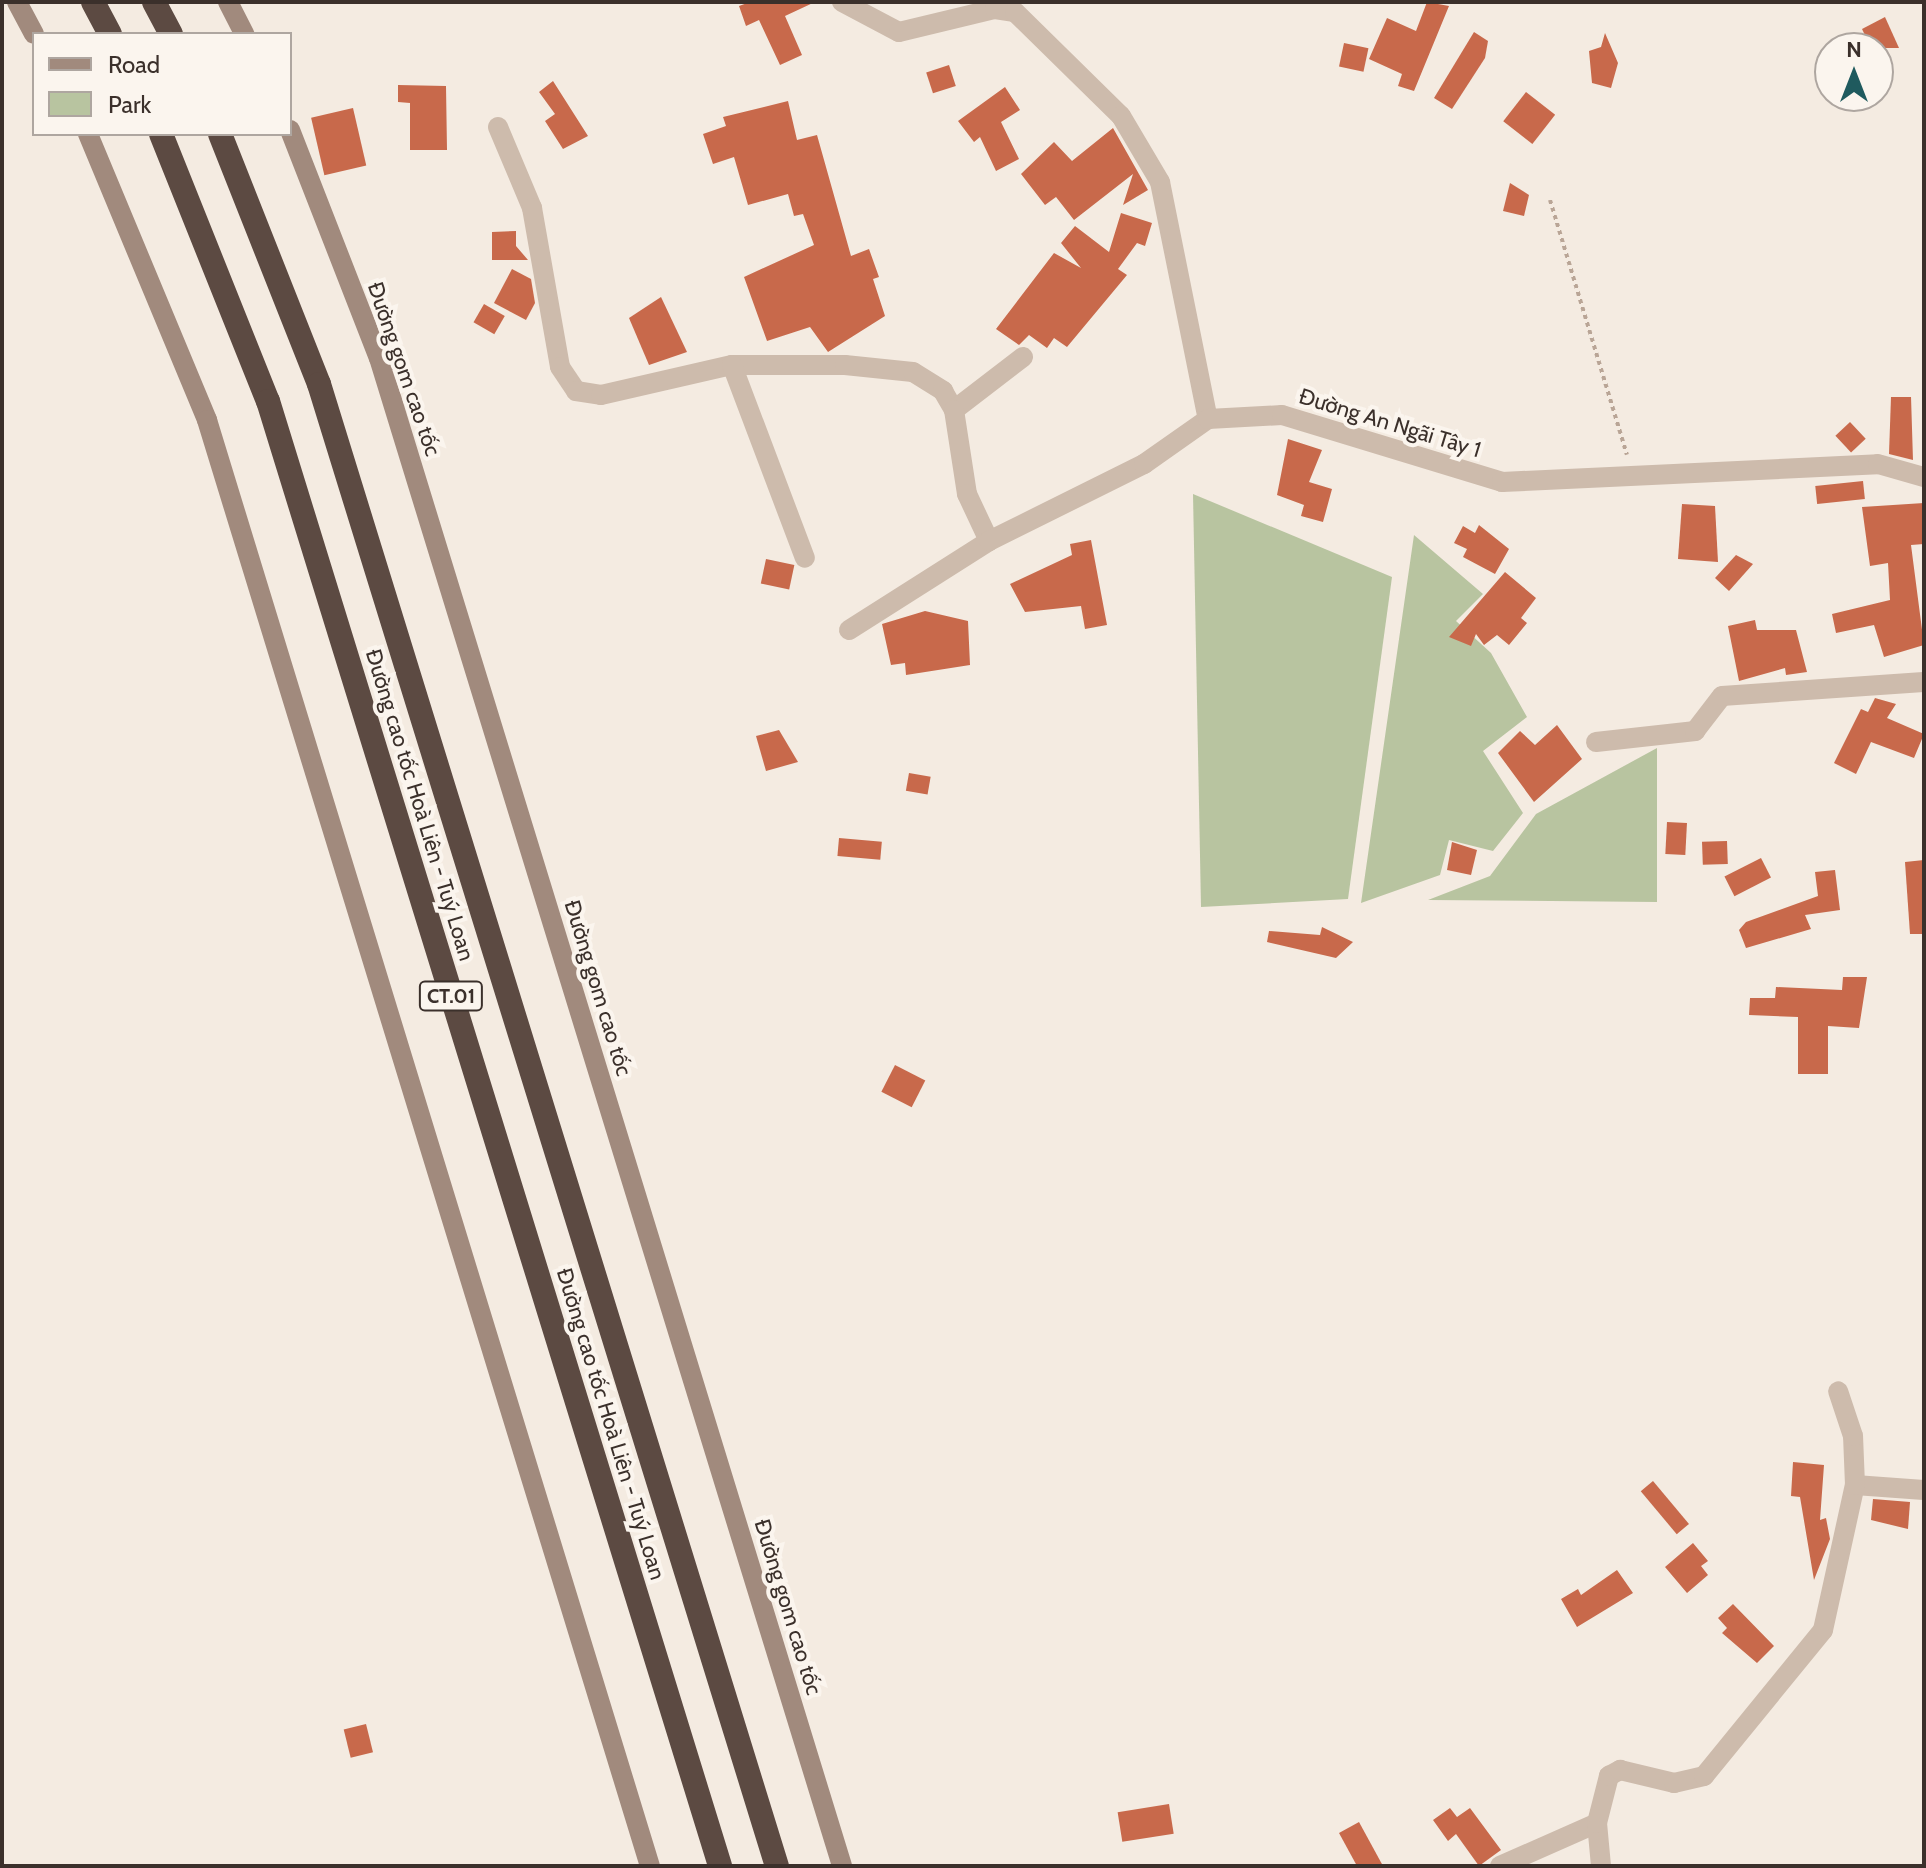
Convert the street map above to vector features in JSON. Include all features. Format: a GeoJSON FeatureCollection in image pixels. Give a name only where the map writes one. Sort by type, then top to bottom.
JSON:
{"type":"FeatureCollection","features":[{"type":"Feature","properties":{"kind":"highway"},"geometry":{"type":"LineString","coordinates":[[93,2],[109,32]]}},
{"type":"Feature","properties":{"kind":"highway"},"geometry":{"type":"LineString","coordinates":[[154,2],[170,32]]}},
{"type":"Feature","properties":{"kind":"highway","name":"Đường cao tốc Hoà Liên - Tuý Loan"},"geometry":{"type":"LineString","coordinates":[[162,136],[268,401],[720,1866]]}},
{"type":"Feature","properties":{"kind":"highway","name":"Đường cao tốc Hoà Liên - Tuý Loan"},"geometry":{"type":"LineString","coordinates":[[221,136],[319,384],[777,1866]]}},
{"type":"Feature","properties":{"kind":"main road"},"geometry":{"type":"LineString","coordinates":[[17,2],[33,32]]}},
{"type":"Feature","properties":{"kind":"main road"},"geometry":{"type":"LineString","coordinates":[[228,2],[243,32]]}},
{"type":"Feature","properties":{"kind":"main road","name":"Đường gom cao tốc"},"geometry":{"type":"LineString","coordinates":[[292,135],[379,358],[842,1866]]}},
{"type":"Feature","properties":{"kind":"main road"},"geometry":{"type":"LineString","coordinates":[[89,136],[207,420],[650,1866]]}},
{"type":"Feature","properties":{"kind":"street"},"geometry":{"type":"LineString","coordinates":[[842,2],[899,32],[995,9],[1015,12],[1121,116],[1160,182],[1208,419],[1144,464],[989,541],[849,630]]}},
{"type":"Feature","properties":{"kind":"street"},"geometry":{"type":"LineString","coordinates":[[498,127],[532,208],[560,367],[576,391],[601,395],[732,365],[913,372],[943,391],[954,410],[967,494],[989,541]]}},
{"type":"Feature","properties":{"kind":"street"},"geometry":{"type":"LineString","coordinates":[[954,410],[1023,357]]}},
{"type":"Feature","properties":{"kind":"street"},"geometry":{"type":"LineString","coordinates":[[732,365],[805,558]]}},
{"type":"Feature","properties":{"kind":"street","name":"Đường An Ngãi Tây 1"},"geometry":{"type":"LineString","coordinates":[[1208,419],[1282,415],[1502,482],[1878,464],[1924,477]]}},
{"type":"Feature","properties":{"kind":"street"},"geometry":{"type":"LineString","coordinates":[[1596,742],[1695,731],[1722,696],[1924,682]]}},
{"type":"Feature","properties":{"kind":"street"},"geometry":{"type":"LineString","coordinates":[[1601,1866],[1597,1823],[1609,1776],[1620,1770],[1674,1783],[1704,1776],[1798,1666],[1836,1597],[1855,1485],[1853,1436],[1838,1391]]}},
{"type":"Feature","properties":{"kind":"street"},"geometry":{"type":"LineString","coordinates":[[1855,1485],[1924,1490]]}},
{"type":"Feature","properties":{"kind":"street"},"geometry":{"type":"LineString","coordinates":[[1500,1866],[1597,1823]]}},
{"type":"Feature","properties":{"kind":"path"},"geometry":{"type":"LineString","coordinates":[[1550,200],[1634,477]]}},
{"type":"Feature","properties":{"kind":"green space"},"geometry":{"type":"Polygon","coordinates":[[[1193,494],[1392,577],[1348,899],[1201,907],[1193,494]]]}},
{"type":"Feature","properties":{"kind":"green space"},"geometry":{"type":"Polygon","coordinates":[[[1414,535],[1483,594],[1456,621],[1491,653],[1527,717],[1483,751],[1523,813],[1493,851],[1449,840],[1440,875],[1361,903],[1414,535]]]}},
{"type":"Feature","properties":{"kind":"green space"},"geometry":{"type":"Polygon","coordinates":[[[1657,748],[1657,902],[1428,900],[1490,876],[1536,814],[1657,748]]]}},
{"type":"Feature","properties":{"kind":"building"},"geometry":{"type":"Polygon","coordinates":[[[750,2],[815,2],[785,16],[802,55],[780,65],[759,20],[746,26],[739,6],[750,2]]]}},
{"type":"Feature","properties":{"kind":"building"},"geometry":{"type":"Polygon","coordinates":[[[1427,2],[1449,6],[1414,91],[1398,86],[1402,74],[1369,59],[1387,18],[1416,31],[1427,2]]]}},
{"type":"Feature","properties":{"kind":"building"},"geometry":{"type":"Polygon","coordinates":[[[1885,17],[1892,32],[1863,32],[1862,29],[1885,17]]]}},
{"type":"Feature","properties":{"kind":"building"},"geometry":{"type":"Polygon","coordinates":[[[1474,32],[1488,41],[1485,58],[1452,109],[1434,98],[1474,32]]]}},
{"type":"Feature","properties":{"kind":"building"},"geometry":{"type":"Polygon","coordinates":[[[1605,33],[1618,63],[1611,88],[1592,83],[1589,51],[1601,47],[1605,33]]]}},
{"type":"Feature","properties":{"kind":"building"},"geometry":{"type":"Polygon","coordinates":[[[1344,43],[1368,48],[1363,72],[1339,66],[1344,43]]]}},
{"type":"Feature","properties":{"kind":"building"},"geometry":{"type":"Polygon","coordinates":[[[949,65],[956,86],[933,93],[926,72],[949,65]]]}},
{"type":"Feature","properties":{"kind":"building"},"geometry":{"type":"Polygon","coordinates":[[[553,81],[588,136],[563,149],[545,121],[555,114],[539,92],[553,81]]]}},
{"type":"Feature","properties":{"kind":"building"},"geometry":{"type":"Polygon","coordinates":[[[398,85],[446,86],[447,150],[410,150],[410,103],[398,102],[398,85]]]}},
{"type":"Feature","properties":{"kind":"building"},"geometry":{"type":"Polygon","coordinates":[[[1005,87],[1020,110],[1001,122],[1019,159],[996,171],[980,137],[974,142],[958,121],[1005,87]]]}},
{"type":"Feature","properties":{"kind":"building"},"geometry":{"type":"Polygon","coordinates":[[[1526,92],[1555,115],[1532,144],[1503,121],[1526,92]]]}},
{"type":"Feature","properties":{"kind":"building"},"geometry":{"type":"Polygon","coordinates":[[[788,101],[797,140],[817,135],[851,256],[869,249],[879,277],[873,279],[885,316],[828,352],[810,327],[767,341],[744,277],[814,245],[803,214],[794,216],[788,194],[748,205],[734,157],[713,164],[703,134],[726,126],[723,117],[788,101]]]}},
{"type":"Feature","properties":{"kind":"building"},"geometry":{"type":"Polygon","coordinates":[[[353,108],[366,165],[324,175],[311,118],[353,108]]]}},
{"type":"Feature","properties":{"kind":"building"},"geometry":{"type":"Polygon","coordinates":[[[1113,128],[1148,190],[1123,205],[1133,174],[1074,220],[1056,197],[1045,205],[1021,174],[1054,142],[1072,161],[1113,128]]]}},
{"type":"Feature","properties":{"kind":"building"},"geometry":{"type":"Polygon","coordinates":[[[1510,183],[1529,195],[1524,216],[1503,211],[1510,183]]]}},
{"type":"Feature","properties":{"kind":"building"},"geometry":{"type":"Polygon","coordinates":[[[1121,213],[1152,223],[1145,246],[1137,243],[1118,269],[1127,275],[1067,347],[1054,338],[1047,348],[1029,335],[1019,345],[996,329],[1054,253],[1081,268],[1061,243],[1075,226],[1109,252],[1121,213]]]}},
{"type":"Feature","properties":{"kind":"building"},"geometry":{"type":"Polygon","coordinates":[[[516,231],[516,246],[528,260],[492,260],[492,232],[516,231]]]}},
{"type":"Feature","properties":{"kind":"building"},"geometry":{"type":"Polygon","coordinates":[[[512,269],[531,279],[535,303],[526,320],[494,303],[512,269]]]}},
{"type":"Feature","properties":{"kind":"building"},"geometry":{"type":"Polygon","coordinates":[[[661,297],[687,352],[649,365],[629,318],[661,297]]]}},
{"type":"Feature","properties":{"kind":"building"},"geometry":{"type":"Polygon","coordinates":[[[484,304],[505,316],[494,334],[474,322],[484,304]]]}},
{"type":"Feature","properties":{"kind":"building"},"geometry":{"type":"Polygon","coordinates":[[[1891,397],[1911,397],[1913,460],[1889,454],[1891,397]]]}},
{"type":"Feature","properties":{"kind":"building"},"geometry":{"type":"Polygon","coordinates":[[[1850,422],[1866,439],[1851,452],[1835,436],[1850,422]]]}},
{"type":"Feature","properties":{"kind":"building"},"geometry":{"type":"Polygon","coordinates":[[[1288,439],[1322,450],[1309,482],[1332,489],[1323,522],[1301,516],[1304,505],[1277,495],[1288,439]]]}},
{"type":"Feature","properties":{"kind":"building"},"geometry":{"type":"Polygon","coordinates":[[[1863,481],[1865,499],[1817,504],[1815,486],[1863,481]]]}},
{"type":"Feature","properties":{"kind":"building"},"geometry":{"type":"Polygon","coordinates":[[[1924,503],[1924,544],[1911,545],[1924,645],[1884,657],[1874,625],[1836,633],[1832,614],[1890,600],[1888,563],[1870,566],[1862,507],[1924,503]]]}},
{"type":"Feature","properties":{"kind":"building"},"geometry":{"type":"Polygon","coordinates":[[[1682,504],[1715,506],[1718,562],[1678,559],[1682,504]]]}},
{"type":"Feature","properties":{"kind":"building"},"geometry":{"type":"Polygon","coordinates":[[[1479,525],[1509,549],[1495,574],[1463,557],[1467,549],[1454,543],[1463,526],[1475,533],[1479,525]]]}},
{"type":"Feature","properties":{"kind":"building"},"geometry":{"type":"Polygon","coordinates":[[[1091,540],[1107,625],[1085,629],[1081,606],[1025,612],[1010,584],[1072,555],[1070,544],[1091,540]]]}},
{"type":"Feature","properties":{"kind":"building"},"geometry":{"type":"Polygon","coordinates":[[[1736,555],[1753,564],[1729,591],[1715,578],[1736,555]]]}},
{"type":"Feature","properties":{"kind":"building"},"geometry":{"type":"Polygon","coordinates":[[[766,559],[794,565],[789,589],[761,583],[766,559]]]}},
{"type":"Feature","properties":{"kind":"building"},"geometry":{"type":"Polygon","coordinates":[[[1505,572],[1536,598],[1521,618],[1527,623],[1509,645],[1497,635],[1484,645],[1476,634],[1471,646],[1449,637],[1505,572]]]}},
{"type":"Feature","properties":{"kind":"building"},"geometry":{"type":"Polygon","coordinates":[[[925,611],[968,621],[970,665],[906,675],[905,663],[891,665],[882,624],[925,611]]]}},
{"type":"Feature","properties":{"kind":"building"},"geometry":{"type":"Polygon","coordinates":[[[1755,620],[1757,630],[1796,630],[1807,672],[1786,675],[1785,668],[1739,681],[1728,626],[1755,620]]]}},
{"type":"Feature","properties":{"kind":"building"},"geometry":{"type":"Polygon","coordinates":[[[1875,698],[1896,704],[1887,718],[1924,734],[1914,758],[1871,742],[1856,774],[1834,763],[1861,709],[1868,712],[1875,698]]]}},
{"type":"Feature","properties":{"kind":"building"},"geometry":{"type":"Polygon","coordinates":[[[1557,725],[1582,759],[1534,802],[1498,753],[1520,731],[1535,745],[1557,725]]]}},
{"type":"Feature","properties":{"kind":"building"},"geometry":{"type":"Polygon","coordinates":[[[779,730],[798,762],[766,771],[756,736],[779,730]]]}},
{"type":"Feature","properties":{"kind":"building"},"geometry":{"type":"Polygon","coordinates":[[[909,773],[931,777],[928,795],[906,791],[909,773]]]}},
{"type":"Feature","properties":{"kind":"building"},"geometry":{"type":"Polygon","coordinates":[[[1667,822],[1687,823],[1685,855],[1665,854],[1667,822]]]}},
{"type":"Feature","properties":{"kind":"building"},"geometry":{"type":"Polygon","coordinates":[[[839,838],[882,842],[880,860],[837,856],[839,838]]]}},
{"type":"Feature","properties":{"kind":"building"},"geometry":{"type":"Polygon","coordinates":[[[1727,841],[1728,864],[1703,865],[1702,842],[1727,841]]]}},
{"type":"Feature","properties":{"kind":"building"},"geometry":{"type":"Polygon","coordinates":[[[1452,842],[1477,850],[1471,875],[1447,870],[1452,842]]]}},
{"type":"Feature","properties":{"kind":"building"},"geometry":{"type":"Polygon","coordinates":[[[1761,858],[1771,878],[1734,896],[1724,877],[1761,858]]]}},
{"type":"Feature","properties":{"kind":"building"},"geometry":{"type":"Polygon","coordinates":[[[1924,860],[1924,934],[1910,934],[1905,862],[1924,860]]]}},
{"type":"Feature","properties":{"kind":"building"},"geometry":{"type":"Polygon","coordinates":[[[1835,870],[1840,910],[1805,915],[1811,929],[1746,948],[1739,930],[1746,922],[1818,896],[1815,872],[1835,870]]]}},
{"type":"Feature","properties":{"kind":"building"},"geometry":{"type":"Polygon","coordinates":[[[1322,927],[1353,942],[1336,958],[1267,942],[1269,931],[1320,935],[1322,927]]]}},
{"type":"Feature","properties":{"kind":"building"},"geometry":{"type":"Polygon","coordinates":[[[1843,977],[1867,977],[1859,1028],[1828,1026],[1828,1074],[1798,1074],[1798,1017],[1749,1015],[1750,998],[1775,998],[1776,987],[1842,990],[1843,977]]]}},
{"type":"Feature","properties":{"kind":"building"},"geometry":{"type":"Polygon","coordinates":[[[895,1065],[925,1080],[912,1107],[881,1092],[895,1065]]]}},
{"type":"Feature","properties":{"kind":"building"},"geometry":{"type":"Polygon","coordinates":[[[1793,1462],[1824,1465],[1820,1520],[1826,1518],[1830,1539],[1814,1580],[1800,1497],[1791,1496],[1793,1462]]]}},
{"type":"Feature","properties":{"kind":"building"},"geometry":{"type":"Polygon","coordinates":[[[1653,1481],[1689,1524],[1677,1534],[1641,1491],[1653,1481]]]}},
{"type":"Feature","properties":{"kind":"building"},"geometry":{"type":"Polygon","coordinates":[[[1873,1499],[1910,1502],[1908,1529],[1871,1520],[1873,1499]]]}},
{"type":"Feature","properties":{"kind":"building"},"geometry":{"type":"Polygon","coordinates":[[[1693,1543],[1708,1561],[1701,1566],[1708,1575],[1687,1593],[1665,1567],[1693,1543]]]}},
{"type":"Feature","properties":{"kind":"building"},"geometry":{"type":"Polygon","coordinates":[[[1617,1570],[1633,1593],[1577,1627],[1561,1599],[1578,1589],[1581,1595],[1617,1570]]]}},
{"type":"Feature","properties":{"kind":"building"},"geometry":{"type":"Polygon","coordinates":[[[1733,1604],[1774,1646],[1757,1663],[1722,1633],[1727,1628],[1718,1618],[1733,1604]]]}},
{"type":"Feature","properties":{"kind":"building"},"geometry":{"type":"Polygon","coordinates":[[[366,1724],[373,1752],[351,1758],[344,1730],[366,1724]]]}},
{"type":"Feature","properties":{"kind":"building"},"geometry":{"type":"Polygon","coordinates":[[[1169,1804],[1174,1834],[1122,1842],[1118,1812],[1169,1804]]]}},
{"type":"Feature","properties":{"kind":"building"},"geometry":{"type":"Polygon","coordinates":[[[1450,1808],[1457,1817],[1470,1808],[1501,1850],[1479,1866],[1456,1834],[1448,1841],[1433,1820],[1450,1808]]]}},
{"type":"Feature","properties":{"kind":"building"},"geometry":{"type":"Polygon","coordinates":[[[1359,1822],[1383,1866],[1357,1866],[1339,1833],[1359,1822]]]}}]}
